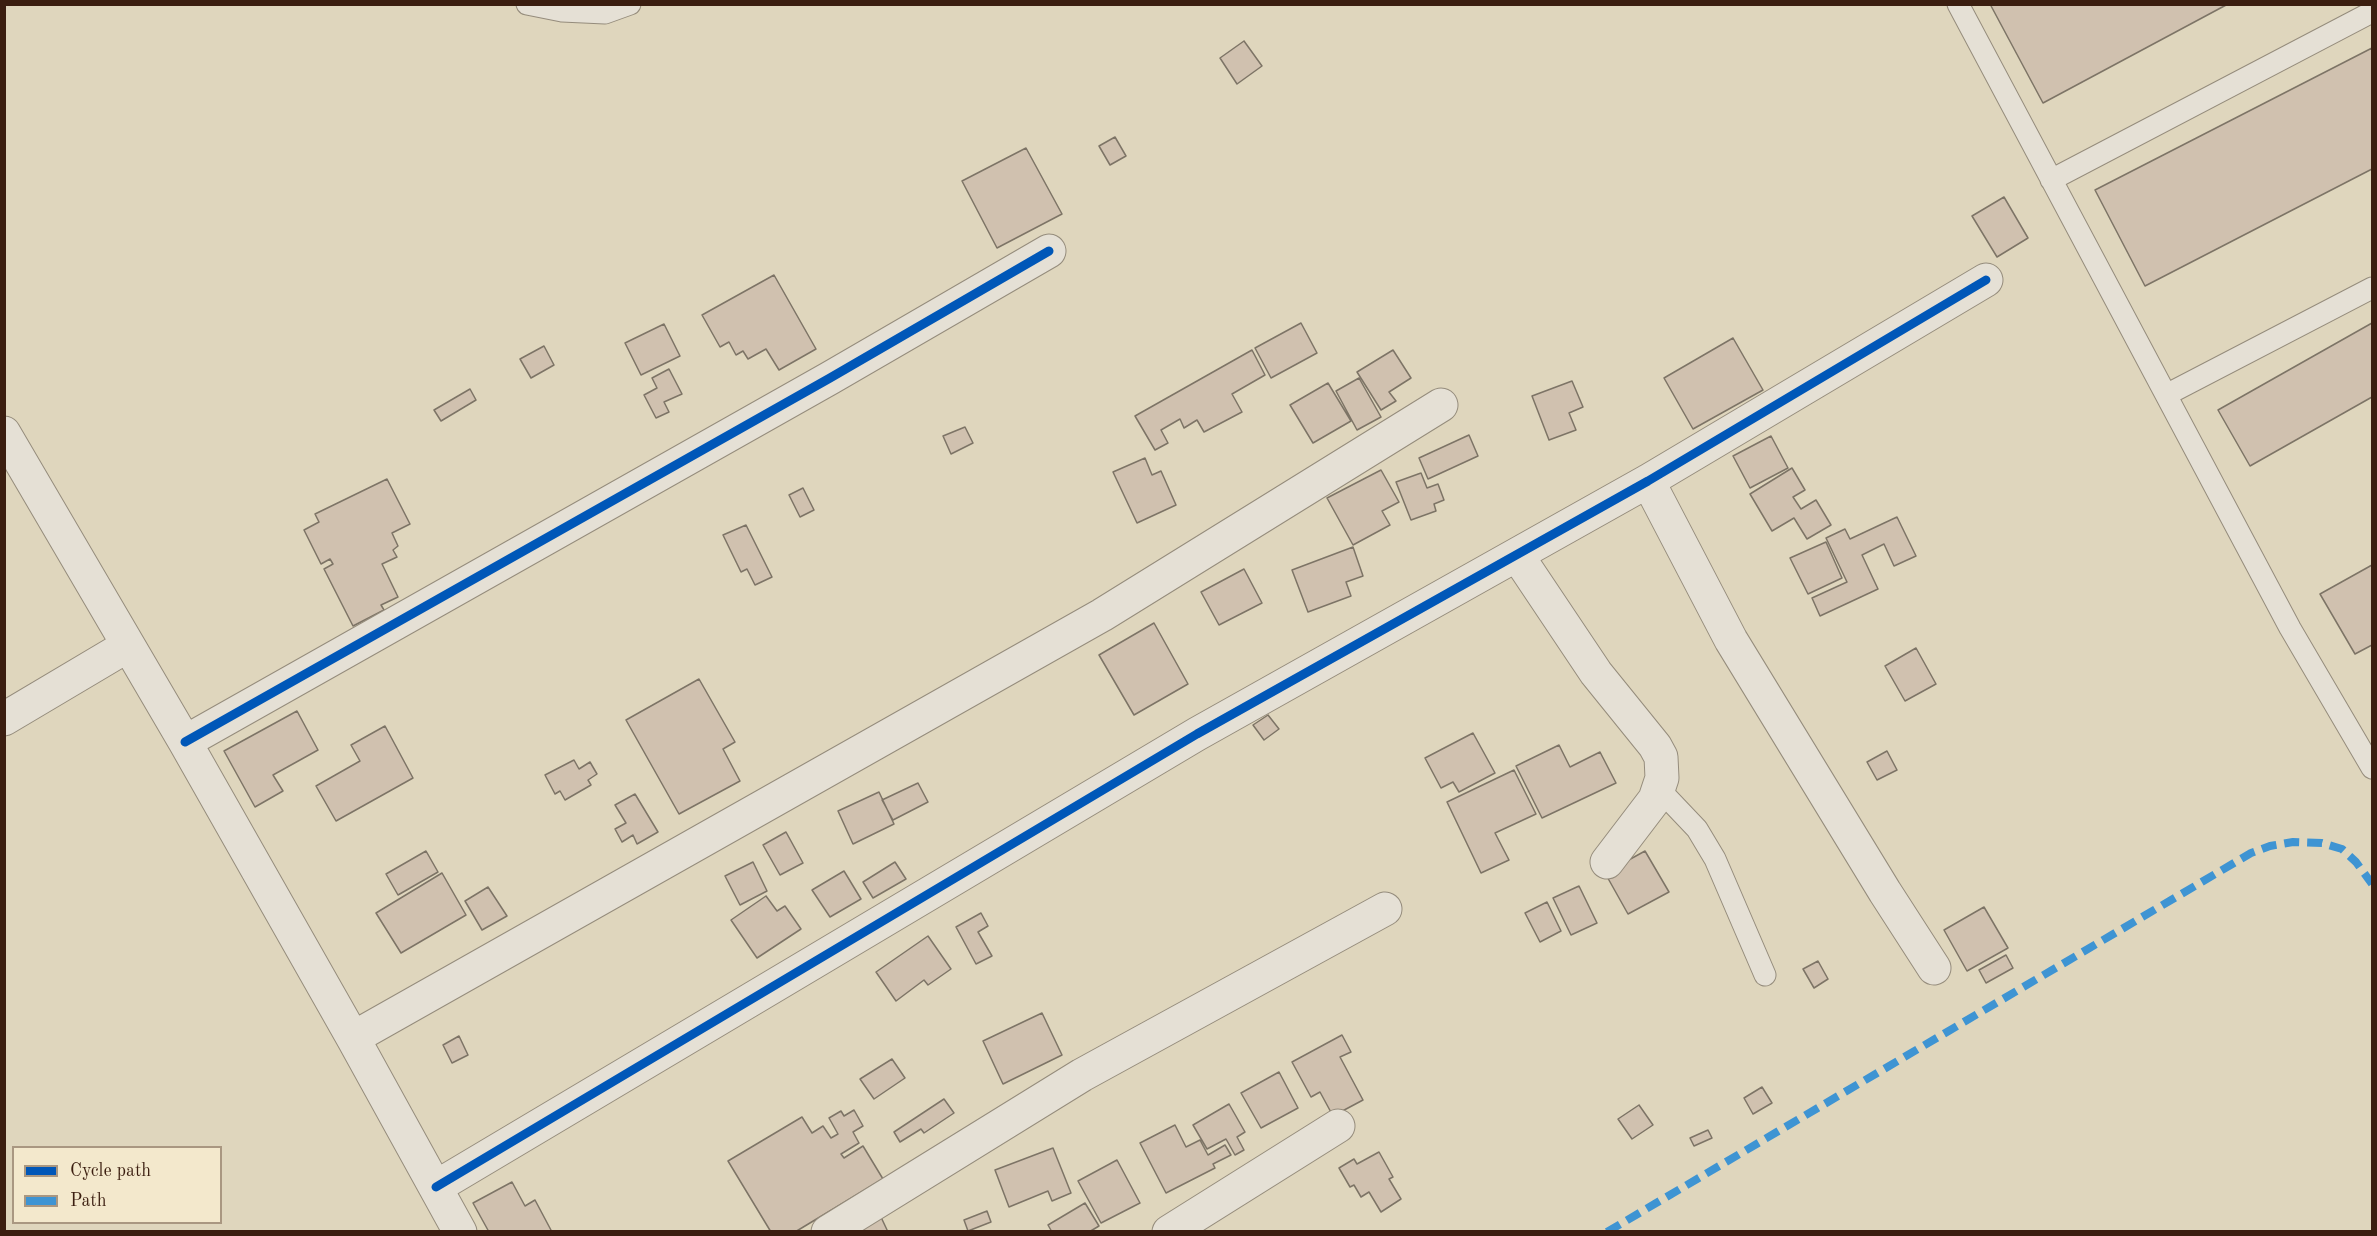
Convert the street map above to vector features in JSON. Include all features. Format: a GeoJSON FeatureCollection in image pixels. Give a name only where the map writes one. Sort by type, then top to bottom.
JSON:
{"type":"FeatureCollection","features":[{"type":"Feature","properties":{"kind":"street"},"geometry":{"type":"LineString","coordinates":[[184,742],[830,378],[1049,251]]}},
{"type":"Feature","properties":{"kind":"street"},"geometry":{"type":"LineString","coordinates":[[436,1187],[1197,734],[1648,481],[1986,280]]}},
{"type":"Feature","properties":{"kind":"street"},"geometry":{"type":"LineString","coordinates":[[353,1038],[1102,615],[1441,405]]}},
{"type":"Feature","properties":{"kind":"street"},"geometry":{"type":"LineString","coordinates":[[4,433],[353,1038],[460,1232]]}},
{"type":"Feature","properties":{"kind":"street"},"geometry":{"type":"LineString","coordinates":[[1648,481],[1731,640],[1934,968]]}},
{"type":"Feature","properties":{"kind":"street"},"geometry":{"type":"LineString","coordinates":[[1517,555],[1596,673],[1655,746],[1663,767],[1659,789],[1648,809],[1607,862]]}},
{"type":"Feature","properties":{"kind":"street"},"geometry":{"type":"LineString","coordinates":[[4,719],[127,646]]}},
{"type":"Feature","properties":{"kind":"street"},"geometry":{"type":"LineString","coordinates":[[828,1232],[1082,1075],[1385,909]]}},
{"type":"Feature","properties":{"kind":"street"},"geometry":{"type":"LineString","coordinates":[[1169,1232],[1338,1126]]}},
{"type":"Feature","properties":{"kind":"lane"},"geometry":{"type":"LineString","coordinates":[[527,4],[562,11],[605,13],[630,4]]}},
{"type":"Feature","properties":{"kind":"lane"},"geometry":{"type":"LineString","coordinates":[[1958,4],[2290,628],[2373,768]]}},
{"type":"Feature","properties":{"kind":"lane"},"geometry":{"type":"LineString","coordinates":[[2051,180],[2373,12]]}},
{"type":"Feature","properties":{"kind":"lane"},"geometry":{"type":"LineString","coordinates":[[2166,395],[2373,288]]}},
{"type":"Feature","properties":{"kind":"lane"},"geometry":{"type":"LineString","coordinates":[[1659,789],[1697,829],[1715,859],[1765,975]]}},
{"type":"Feature","properties":{"kind":"building"},"geometry":{"type":"Polygon","coordinates":[[[1990,4],[2228,4],[2043,103],[1990,4]]]}},
{"type":"Feature","properties":{"kind":"building"},"geometry":{"type":"Polygon","coordinates":[[[1244,41],[1262,66],[1237,84],[1220,58],[1244,41]]]}},
{"type":"Feature","properties":{"kind":"building"},"geometry":{"type":"Polygon","coordinates":[[[2372,48],[2372,169],[2145,286],[2095,190],[2372,48]]]}},
{"type":"Feature","properties":{"kind":"building"},"geometry":{"type":"Polygon","coordinates":[[[1115,137],[1126,156],[1110,165],[1099,146],[1115,137]]]}},
{"type":"Feature","properties":{"kind":"building"},"geometry":{"type":"Polygon","coordinates":[[[1026,148],[1062,214],[997,248],[962,181],[1026,148]]]}},
{"type":"Feature","properties":{"kind":"building"},"geometry":{"type":"Polygon","coordinates":[[[2004,197],[2028,238],[1997,257],[1972,216],[2004,197]]]}},
{"type":"Feature","properties":{"kind":"building"},"geometry":{"type":"Polygon","coordinates":[[[774,275],[816,349],[779,370],[766,349],[748,359],[743,351],[736,355],[729,342],[720,347],[702,315],[774,275]]]}},
{"type":"Feature","properties":{"kind":"building"},"geometry":{"type":"Polygon","coordinates":[[[1301,323],[1317,353],[1271,378],[1255,348],[1301,323]]]}},
{"type":"Feature","properties":{"kind":"building"},"geometry":{"type":"Polygon","coordinates":[[[2372,323],[2372,397],[2250,466],[2218,410],[2372,323]]]}},
{"type":"Feature","properties":{"kind":"building"},"geometry":{"type":"Polygon","coordinates":[[[664,324],[680,356],[641,375],[625,343],[664,324]]]}},
{"type":"Feature","properties":{"kind":"building"},"geometry":{"type":"Polygon","coordinates":[[[1733,338],[1763,390],[1693,429],[1664,378],[1733,338]]]}},
{"type":"Feature","properties":{"kind":"building"},"geometry":{"type":"Polygon","coordinates":[[[544,346],[554,365],[531,378],[520,359],[544,346]]]}},
{"type":"Feature","properties":{"kind":"building"},"geometry":{"type":"Polygon","coordinates":[[[1252,350],[1265,375],[1232,394],[1242,412],[1204,432],[1197,420],[1184,428],[1180,419],[1161,430],[1168,443],[1155,450],[1135,416],[1252,350]]]}},
{"type":"Feature","properties":{"kind":"building"},"geometry":{"type":"Polygon","coordinates":[[[1393,350],[1411,378],[1389,392],[1396,401],[1381,410],[1357,372],[1393,350]]]}},
{"type":"Feature","properties":{"kind":"building"},"geometry":{"type":"Polygon","coordinates":[[[669,369],[682,394],[664,402],[669,412],[656,418],[644,395],[657,388],[652,378],[669,369]]]}},
{"type":"Feature","properties":{"kind":"building"},"geometry":{"type":"Polygon","coordinates":[[[1359,378],[1381,417],[1357,430],[1336,391],[1359,378]]]}},
{"type":"Feature","properties":{"kind":"building"},"geometry":{"type":"Polygon","coordinates":[[[1572,381],[1583,407],[1569,413],[1576,430],[1549,440],[1532,396],[1572,381]]]}},
{"type":"Feature","properties":{"kind":"building"},"geometry":{"type":"Polygon","coordinates":[[[1328,383],[1351,421],[1313,443],[1290,405],[1328,383]]]}},
{"type":"Feature","properties":{"kind":"building"},"geometry":{"type":"Polygon","coordinates":[[[470,389],[476,400],[441,421],[434,410],[470,389]]]}},
{"type":"Feature","properties":{"kind":"building"},"geometry":{"type":"Polygon","coordinates":[[[965,427],[973,443],[951,454],[943,436],[965,427]]]}},
{"type":"Feature","properties":{"kind":"building"},"geometry":{"type":"Polygon","coordinates":[[[1469,435],[1478,456],[1428,479],[1419,458],[1469,435]]]}},
{"type":"Feature","properties":{"kind":"building"},"geometry":{"type":"Polygon","coordinates":[[[1771,436],[1788,468],[1750,488],[1733,456],[1771,436]]]}},
{"type":"Feature","properties":{"kind":"building"},"geometry":{"type":"Polygon","coordinates":[[[1145,458],[1152,475],[1161,471],[1176,505],[1137,523],[1113,472],[1145,458]]]}},
{"type":"Feature","properties":{"kind":"building"},"geometry":{"type":"Polygon","coordinates":[[[1792,468],[1805,490],[1793,497],[1801,509],[1816,500],[1831,525],[1807,539],[1794,518],[1772,531],[1750,494],[1792,468]]]}},
{"type":"Feature","properties":{"kind":"building"},"geometry":{"type":"Polygon","coordinates":[[[1381,470],[1399,502],[1382,511],[1390,525],[1353,545],[1327,498],[1381,470]]]}},
{"type":"Feature","properties":{"kind":"building"},"geometry":{"type":"Polygon","coordinates":[[[1421,473],[1427,488],[1438,484],[1444,500],[1434,504],[1436,511],[1411,520],[1396,482],[1421,473]]]}},
{"type":"Feature","properties":{"kind":"building"},"geometry":{"type":"Polygon","coordinates":[[[387,479],[410,524],[392,533],[398,546],[393,550],[397,557],[382,564],[398,597],[381,605],[384,610],[353,626],[324,569],[333,564],[330,559],[321,564],[304,530],[319,522],[315,514],[387,479]]]}},
{"type":"Feature","properties":{"kind":"building"},"geometry":{"type":"Polygon","coordinates":[[[803,488],[814,510],[800,517],[789,495],[803,488]]]}},
{"type":"Feature","properties":{"kind":"building"},"geometry":{"type":"Polygon","coordinates":[[[1897,517],[1916,556],[1894,566],[1884,544],[1862,555],[1878,589],[1820,616],[1812,598],[1847,582],[1826,538],[1845,529],[1850,539],[1897,517]]]}},
{"type":"Feature","properties":{"kind":"building"},"geometry":{"type":"Polygon","coordinates":[[[746,525],[772,577],[755,585],[747,569],[741,572],[723,535],[746,525]]]}},
{"type":"Feature","properties":{"kind":"building"},"geometry":{"type":"Polygon","coordinates":[[[1826,542],[1842,578],[1808,594],[1790,558],[1826,542]]]}},
{"type":"Feature","properties":{"kind":"building"},"geometry":{"type":"Polygon","coordinates":[[[1353,547],[1363,576],[1346,582],[1351,596],[1308,612],[1292,570],[1353,547]]]}},
{"type":"Feature","properties":{"kind":"building"},"geometry":{"type":"Polygon","coordinates":[[[2372,565],[2372,645],[2355,654],[2320,594],[2372,565]]]}},
{"type":"Feature","properties":{"kind":"building"},"geometry":{"type":"Polygon","coordinates":[[[1244,569],[1262,603],[1219,625],[1201,592],[1244,569]]]}},
{"type":"Feature","properties":{"kind":"building"},"geometry":{"type":"Polygon","coordinates":[[[1154,623],[1188,684],[1134,715],[1099,655],[1154,623]]]}},
{"type":"Feature","properties":{"kind":"building"},"geometry":{"type":"Polygon","coordinates":[[[1916,648],[1936,684],[1905,701],[1885,666],[1916,648]]]}},
{"type":"Feature","properties":{"kind":"building"},"geometry":{"type":"Polygon","coordinates":[[[699,679],[735,742],[723,749],[740,781],[679,814],[626,720],[699,679]]]}},
{"type":"Feature","properties":{"kind":"building"},"geometry":{"type":"Polygon","coordinates":[[[297,711],[318,750],[273,775],[283,791],[255,807],[224,751],[297,711]]]}},
{"type":"Feature","properties":{"kind":"building"},"geometry":{"type":"Polygon","coordinates":[[[1268,715],[1279,729],[1264,740],[1253,725],[1268,715]]]}},
{"type":"Feature","properties":{"kind":"building"},"geometry":{"type":"Polygon","coordinates":[[[385,726],[413,778],[336,821],[316,786],[360,761],[351,745],[385,726]]]}},
{"type":"Feature","properties":{"kind":"building"},"geometry":{"type":"Polygon","coordinates":[[[1473,733],[1495,773],[1459,792],[1453,782],[1441,788],[1425,758],[1473,733]]]}},
{"type":"Feature","properties":{"kind":"building"},"geometry":{"type":"Polygon","coordinates":[[[1559,745],[1570,767],[1600,752],[1616,783],[1542,818],[1516,766],[1559,745]]]}},
{"type":"Feature","properties":{"kind":"building"},"geometry":{"type":"Polygon","coordinates":[[[1887,751],[1897,770],[1877,780],[1867,762],[1887,751]]]}},
{"type":"Feature","properties":{"kind":"building"},"geometry":{"type":"Polygon","coordinates":[[[574,760],[579,769],[590,762],[597,774],[588,780],[591,785],[565,800],[560,791],[555,794],[545,775],[574,760]]]}},
{"type":"Feature","properties":{"kind":"building"},"geometry":{"type":"Polygon","coordinates":[[[1514,770],[1536,814],[1495,833],[1509,860],[1481,873],[1447,802],[1514,770]]]}},
{"type":"Feature","properties":{"kind":"building"},"geometry":{"type":"Polygon","coordinates":[[[918,783],[928,802],[893,820],[882,800],[918,783]]]}},
{"type":"Feature","properties":{"kind":"building"},"geometry":{"type":"Polygon","coordinates":[[[879,792],[894,824],[853,844],[838,811],[879,792]]]}},
{"type":"Feature","properties":{"kind":"building"},"geometry":{"type":"Polygon","coordinates":[[[635,794],[658,832],[637,844],[633,835],[622,842],[615,829],[626,823],[615,805],[635,794]]]}},
{"type":"Feature","properties":{"kind":"building"},"geometry":{"type":"Polygon","coordinates":[[[786,832],[803,863],[780,875],[763,845],[786,832]]]}},
{"type":"Feature","properties":{"kind":"building"},"geometry":{"type":"Polygon","coordinates":[[[426,851],[438,872],[398,895],[386,874],[426,851]]]}},
{"type":"Feature","properties":{"kind":"building"},"geometry":{"type":"Polygon","coordinates":[[[1645,851],[1669,892],[1628,914],[1605,873],[1645,851]]]}},
{"type":"Feature","properties":{"kind":"building"},"geometry":{"type":"Polygon","coordinates":[[[753,862],[767,891],[740,905],[725,876],[753,862]]]}},
{"type":"Feature","properties":{"kind":"building"},"geometry":{"type":"Polygon","coordinates":[[[895,862],[906,879],[873,898],[863,882],[895,862]]]}},
{"type":"Feature","properties":{"kind":"building"},"geometry":{"type":"Polygon","coordinates":[[[844,871],[861,899],[830,917],[812,890],[844,871]]]}},
{"type":"Feature","properties":{"kind":"building"},"geometry":{"type":"Polygon","coordinates":[[[442,873],[466,915],[401,953],[376,913],[442,873]]]}},
{"type":"Feature","properties":{"kind":"building"},"geometry":{"type":"Polygon","coordinates":[[[1579,886],[1597,923],[1571,935],[1553,898],[1579,886]]]}},
{"type":"Feature","properties":{"kind":"building"},"geometry":{"type":"Polygon","coordinates":[[[488,887],[507,916],[482,930],[465,901],[488,887]]]}},
{"type":"Feature","properties":{"kind":"building"},"geometry":{"type":"Polygon","coordinates":[[[766,896],[777,911],[785,906],[801,929],[757,958],[731,920],[766,896]]]}},
{"type":"Feature","properties":{"kind":"building"},"geometry":{"type":"Polygon","coordinates":[[[1547,902],[1561,931],[1540,942],[1525,913],[1547,902]]]}},
{"type":"Feature","properties":{"kind":"building"},"geometry":{"type":"Polygon","coordinates":[[[1984,907],[2008,948],[1967,971],[1944,930],[1984,907]]]}},
{"type":"Feature","properties":{"kind":"building"},"geometry":{"type":"Polygon","coordinates":[[[981,913],[988,926],[978,932],[992,956],[976,964],[956,927],[981,913]]]}},
{"type":"Feature","properties":{"kind":"building"},"geometry":{"type":"Polygon","coordinates":[[[928,936],[951,969],[928,985],[924,980],[896,1001],[876,972],[928,936]]]}},
{"type":"Feature","properties":{"kind":"building"},"geometry":{"type":"Polygon","coordinates":[[[2006,955],[2013,968],[1986,983],[1979,970],[2006,955]]]}},
{"type":"Feature","properties":{"kind":"building"},"geometry":{"type":"Polygon","coordinates":[[[1818,961],[1828,979],[1814,988],[1803,969],[1818,961]]]}},
{"type":"Feature","properties":{"kind":"building"},"geometry":{"type":"Polygon","coordinates":[[[1042,1013],[1062,1055],[1003,1084],[983,1041],[1042,1013]]]}},
{"type":"Feature","properties":{"kind":"building"},"geometry":{"type":"Polygon","coordinates":[[[1342,1035],[1351,1052],[1340,1057],[1363,1100],[1333,1116],[1320,1092],[1311,1097],[1292,1062],[1342,1035]]]}},
{"type":"Feature","properties":{"kind":"building"},"geometry":{"type":"Polygon","coordinates":[[[459,1036],[468,1055],[452,1063],[443,1045],[459,1036]]]}},
{"type":"Feature","properties":{"kind":"building"},"geometry":{"type":"Polygon","coordinates":[[[892,1059],[905,1078],[874,1099],[860,1079],[892,1059]]]}},
{"type":"Feature","properties":{"kind":"building"},"geometry":{"type":"Polygon","coordinates":[[[1279,1072],[1298,1108],[1261,1128],[1241,1093],[1279,1072]]]}},
{"type":"Feature","properties":{"kind":"building"},"geometry":{"type":"Polygon","coordinates":[[[1762,1087],[1772,1103],[1753,1114],[1744,1098],[1762,1087]]]}},
{"type":"Feature","properties":{"kind":"building"},"geometry":{"type":"Polygon","coordinates":[[[944,1099],[954,1113],[924,1133],[921,1129],[900,1142],[894,1132],[944,1099]]]}},
{"type":"Feature","properties":{"kind":"building"},"geometry":{"type":"Polygon","coordinates":[[[1229,1104],[1245,1132],[1237,1137],[1244,1150],[1235,1155],[1226,1139],[1207,1149],[1193,1125],[1229,1104]]]}},
{"type":"Feature","properties":{"kind":"building"},"geometry":{"type":"Polygon","coordinates":[[[1639,1105],[1653,1125],[1632,1139],[1618,1119],[1639,1105]]]}},
{"type":"Feature","properties":{"kind":"building"},"geometry":{"type":"Polygon","coordinates":[[[854,1110],[863,1126],[853,1132],[859,1143],[841,1154],[844,1158],[863,1146],[883,1179],[795,1232],[771,1232],[728,1161],[802,1117],[812,1133],[823,1126],[831,1138],[838,1134],[829,1118],[841,1111],[844,1116],[854,1110]]]}},
{"type":"Feature","properties":{"kind":"building"},"geometry":{"type":"Polygon","coordinates":[[[1175,1125],[1186,1147],[1200,1140],[1208,1155],[1225,1145],[1231,1155],[1213,1164],[1215,1168],[1166,1193],[1140,1143],[1175,1125]]]}},
{"type":"Feature","properties":{"kind":"building"},"geometry":{"type":"Polygon","coordinates":[[[1708,1130],[1712,1138],[1694,1146],[1690,1138],[1708,1130]]]}},
{"type":"Feature","properties":{"kind":"building"},"geometry":{"type":"Polygon","coordinates":[[[1053,1148],[1071,1193],[1052,1201],[1048,1191],[1009,1207],[995,1170],[1053,1148]]]}},
{"type":"Feature","properties":{"kind":"building"},"geometry":{"type":"Polygon","coordinates":[[[1379,1152],[1393,1177],[1389,1179],[1401,1199],[1381,1212],[1369,1192],[1361,1197],[1354,1185],[1350,1187],[1339,1168],[1354,1159],[1357,1164],[1379,1152]]]}},
{"type":"Feature","properties":{"kind":"building"},"geometry":{"type":"Polygon","coordinates":[[[1117,1160],[1140,1203],[1101,1223],[1078,1181],[1117,1160]]]}},
{"type":"Feature","properties":{"kind":"building"},"geometry":{"type":"Polygon","coordinates":[[[512,1182],[525,1206],[535,1200],[552,1232],[489,1232],[473,1203],[512,1182]]]}},
{"type":"Feature","properties":{"kind":"building"},"geometry":{"type":"Polygon","coordinates":[[[1085,1203],[1099,1226],[1089,1232],[1052,1232],[1048,1225],[1085,1203]]]}},
{"type":"Feature","properties":{"kind":"building"},"geometry":{"type":"Polygon","coordinates":[[[987,1211],[991,1222],[968,1231],[964,1220],[987,1211]]]}},
{"type":"Feature","properties":{"kind":"building"},"geometry":{"type":"Polygon","coordinates":[[[880,1215],[888,1232],[852,1232],[880,1215]]]}},
{"type":"Feature","properties":{"kind":"marked path"},"geometry":{"type":"LineString","coordinates":[[1607,1232],[2251,853],[2270,846],[2293,842],[2322,843],[2342,849],[2356,862],[2372,884]]}},
{"type":"Feature","properties":{"kind":"cycle path"},"geometry":{"type":"LineString","coordinates":[[185,742],[830,378],[1049,251]]}},
{"type":"Feature","properties":{"kind":"cycle path"},"geometry":{"type":"LineString","coordinates":[[436,1187],[1197,734],[1648,481],[1986,280]]}}]}
